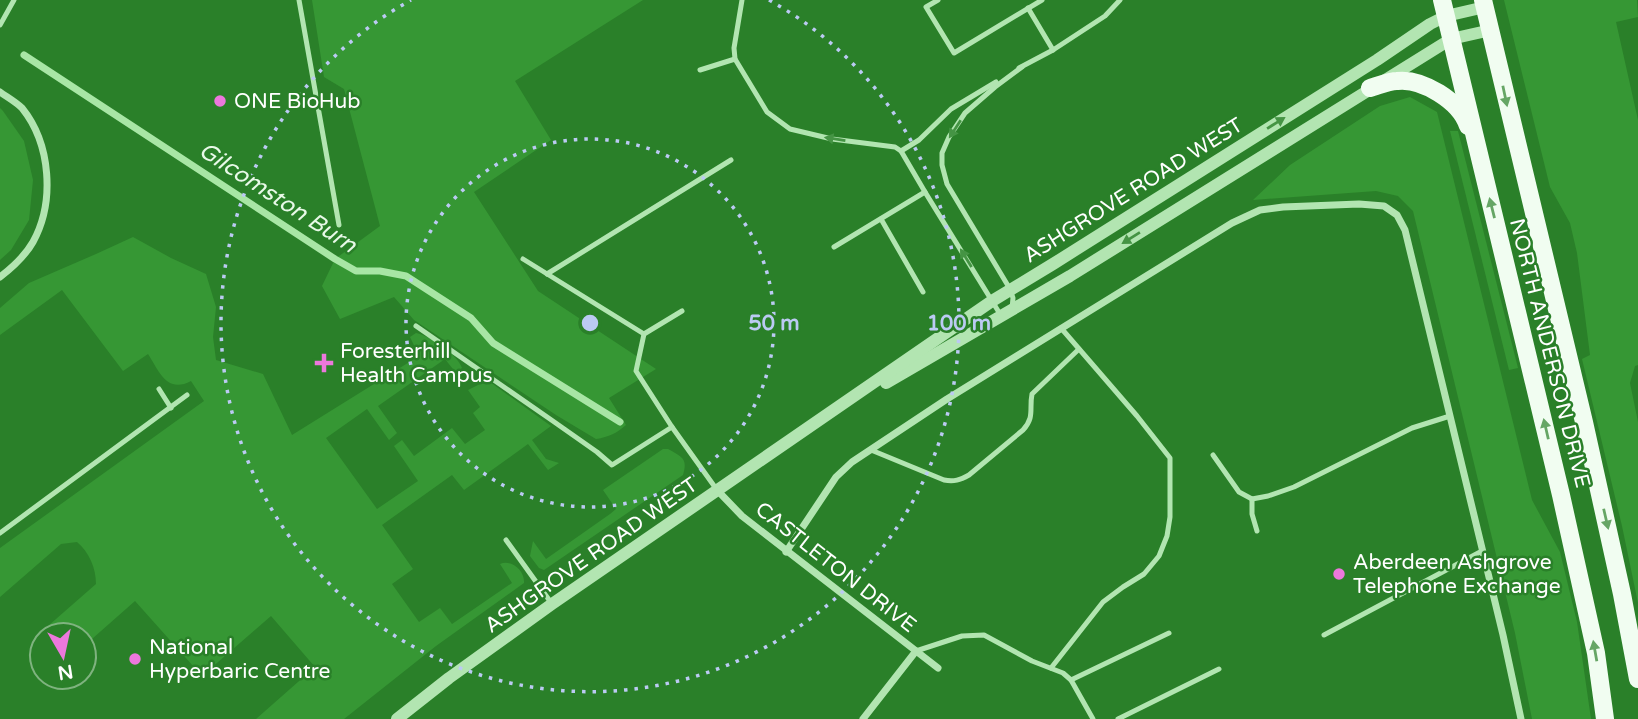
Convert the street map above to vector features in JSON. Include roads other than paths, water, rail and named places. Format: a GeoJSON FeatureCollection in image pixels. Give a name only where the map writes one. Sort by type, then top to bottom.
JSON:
{"type":"FeatureCollection","features":[{"type":"Feature","properties":{"kind":"main road","name":"NORTH ANDERSON DRIVE"},"geometry":{"type":"LineString","coordinates":[[1484,4],[1599,489],[1638,679]]}},
{"type":"Feature","properties":{"kind":"main road","name":"NORTH ANDERSON DRIVE"},"geometry":{"type":"LineString","coordinates":[[1444,8],[1590,620],[1605,719]]}},
{"type":"Feature","properties":{"kind":"main road"},"geometry":{"type":"LineString","coordinates":[[1370,88],[1396,80],[1414,81],[1429,87],[1451,102],[1467,121],[1480,162]]}},
{"type":"Feature","properties":{"kind":"street","name":"ASHGROVE ROAD WEST"},"geometry":{"type":"LineString","coordinates":[[397,719],[552,604],[992,300],[1377,60],[1430,24],[1444,8],[1484,4]]}},
{"type":"Feature","properties":{"kind":"street","name":"ASHGROVE ROAD WEST"},"geometry":{"type":"LineString","coordinates":[[811,426],[1070,276],[1451,38],[1491,30]]}},
{"type":"Feature","properties":{"kind":"street"},"geometry":{"type":"LineString","coordinates":[[0,92],[20,107],[33,126],[41,146],[46,171],[47,199],[43,219],[33,242],[16,264],[0,277]]}},
{"type":"Feature","properties":{"kind":"street"},"geometry":{"type":"LineString","coordinates":[[786,552],[836,477],[852,462],[947,399],[1232,223],[1261,210],[1283,206],[1384,206],[1397,215],[1405,230],[1521,719]]}},
{"type":"Feature","properties":{"kind":"street","name":"CASTLETON DRIVE"},"geometry":{"type":"LineString","coordinates":[[717,491],[742,516],[786,552],[937,668]]}},
{"type":"Feature","properties":{"kind":"street"},"geometry":{"type":"LineString","coordinates":[[863,719],[916,652]]}},
{"type":"Feature","properties":{"kind":"lane"},"geometry":{"type":"LineString","coordinates":[[1,21],[14,0]]}},
{"type":"Feature","properties":{"kind":"lane"},"geometry":{"type":"LineString","coordinates":[[299,0],[339,226]]}},
{"type":"Feature","properties":{"kind":"lane"},"geometry":{"type":"LineString","coordinates":[[741,0],[734,48],[735,59],[767,111],[790,129],[832,139],[895,146],[901,151],[992,300],[1007,313],[1014,305],[1010,289],[947,184],[942,153],[965,113],[1022,67]]}},
{"type":"Feature","properties":{"kind":"lane"},"geometry":{"type":"LineString","coordinates":[[938,0],[926,7],[954,53],[1042,0]]}},
{"type":"Feature","properties":{"kind":"lane"},"geometry":{"type":"LineString","coordinates":[[901,151],[919,140],[951,109],[1053,50],[1105,16],[1121,0]]}},
{"type":"Feature","properties":{"kind":"lane"},"geometry":{"type":"LineString","coordinates":[[1028,8],[1053,50]]}},
{"type":"Feature","properties":{"kind":"lane"},"geometry":{"type":"LineString","coordinates":[[700,70],[735,59]]}},
{"type":"Feature","properties":{"kind":"lane"},"geometry":{"type":"LineString","coordinates":[[547,274],[731,160]]}},
{"type":"Feature","properties":{"kind":"lane"},"geometry":{"type":"LineString","coordinates":[[834,247],[925,192]]}},
{"type":"Feature","properties":{"kind":"lane"},"geometry":{"type":"LineString","coordinates":[[881,219],[923,292]]}},
{"type":"Feature","properties":{"kind":"lane"},"geometry":{"type":"LineString","coordinates":[[523,259],[644,334]]}},
{"type":"Feature","properties":{"kind":"lane"},"geometry":{"type":"LineString","coordinates":[[682,310],[644,334],[636,371],[717,491]]}},
{"type":"Feature","properties":{"kind":"lane"},"geometry":{"type":"LineString","coordinates":[[416,326],[597,452],[612,466],[672,427]]}},
{"type":"Feature","properties":{"kind":"lane"},"geometry":{"type":"LineString","coordinates":[[1051,668],[1103,602],[1144,574],[1159,555],[1167,536],[1170,517],[1170,458],[1061,328]]}},
{"type":"Feature","properties":{"kind":"lane"},"geometry":{"type":"LineString","coordinates":[[870,450],[944,480],[962,479],[1030,423],[1032,394],[1079,349]]}},
{"type":"Feature","properties":{"kind":"lane"},"geometry":{"type":"LineString","coordinates":[[159,389],[171,408]]}},
{"type":"Feature","properties":{"kind":"lane"},"geometry":{"type":"LineString","coordinates":[[0,533],[187,396]]}},
{"type":"Feature","properties":{"kind":"lane"},"geometry":{"type":"LineString","coordinates":[[1213,455],[1239,492],[1252,499],[1294,487],[1412,428],[1450,416]]}},
{"type":"Feature","properties":{"kind":"lane"},"geometry":{"type":"LineString","coordinates":[[1252,499],[1252,514],[1257,531]]}},
{"type":"Feature","properties":{"kind":"lane"},"geometry":{"type":"LineString","coordinates":[[506,540],[552,604]]}},
{"type":"Feature","properties":{"kind":"lane"},"geometry":{"type":"LineString","coordinates":[[1324,635],[1482,551]]}},
{"type":"Feature","properties":{"kind":"lane"},"geometry":{"type":"LineString","coordinates":[[1071,680],[1169,633]]}},
{"type":"Feature","properties":{"kind":"lane"},"geometry":{"type":"LineString","coordinates":[[916,652],[962,636],[984,635],[1032,661],[1063,673],[1071,680],[1093,719]]}},
{"type":"Feature","properties":{"kind":"lane"},"geometry":{"type":"LineString","coordinates":[[1118,719],[1219,669]]}},
{"type":"Feature","properties":{"kind":"waterway","name":"Gilcomston Burn"},"geometry":{"type":"LineString","coordinates":[[24,55],[335,259],[356,271],[380,271],[406,276],[471,318],[493,343],[620,422]]}},
{"type":"Feature","properties":{"kind":"place","name":"ONE BioHub"},"geometry":{"type":"Point","coordinates":[220,101]}},
{"type":"Feature","properties":{"kind":"place","name":"Foresterhill Health Campus"},"geometry":{"type":"Point","coordinates":[324,363]}},
{"type":"Feature","properties":{"kind":"place","name":"Aberdeen Ashgrove Telephone Exchange"},"geometry":{"type":"Point","coordinates":[1339,574]}},
{"type":"Feature","properties":{"kind":"place","name":"National Hyperbaric Centre"},"geometry":{"type":"Point","coordinates":[135,659]}}]}
